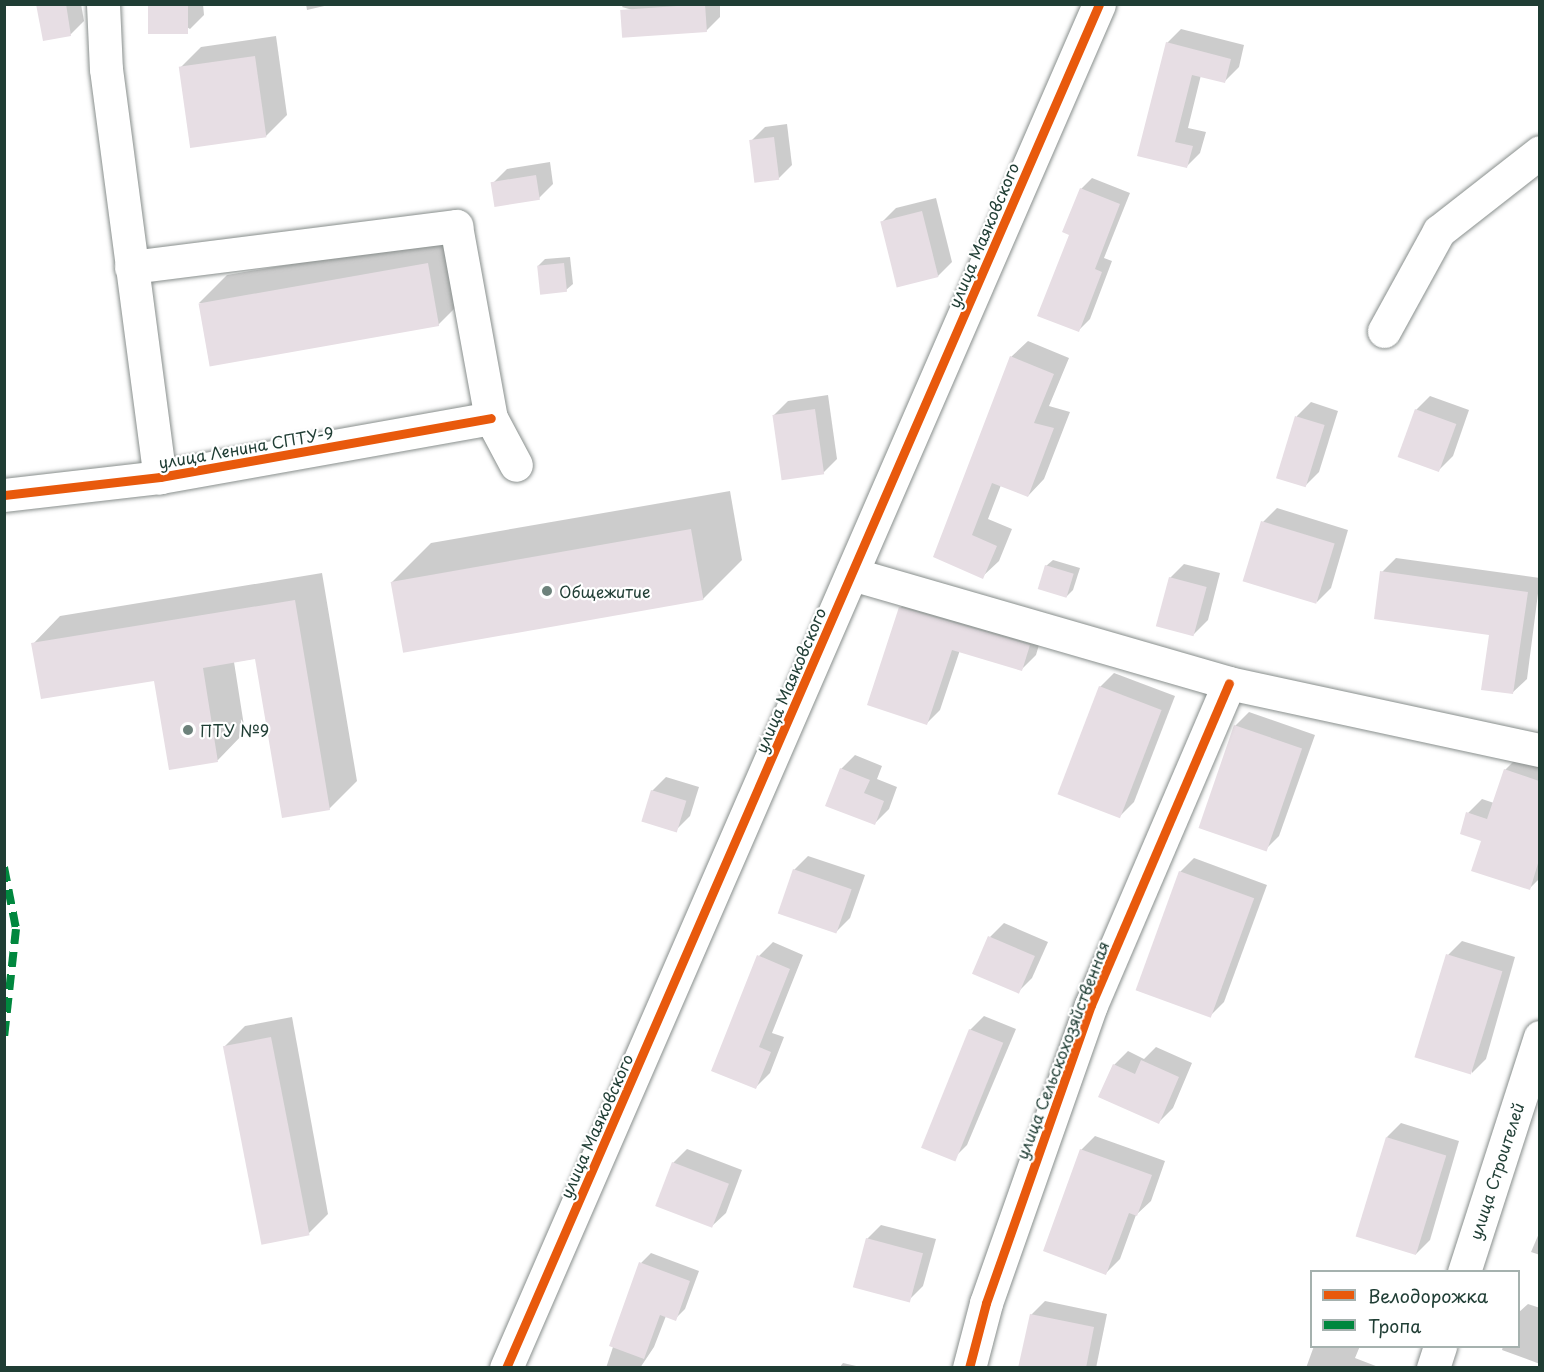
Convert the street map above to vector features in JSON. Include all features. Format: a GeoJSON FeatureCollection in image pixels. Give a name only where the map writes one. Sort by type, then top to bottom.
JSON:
{"type":"FeatureCollection","features":[{"type":"Feature","properties":{"kind":"street"},"geometry":{"type":"LineString","coordinates":[[103,4],[106,69],[160,477]]}},
{"type":"Feature","properties":{"kind":"street","name":"улица Маяковского"},"geometry":{"type":"LineString","coordinates":[[506,1368],[1099,4]]}},
{"type":"Feature","properties":{"kind":"street"},"geometry":{"type":"LineString","coordinates":[[1384,331],[1439,231],[1539,152]]}},
{"type":"Feature","properties":{"kind":"street"},"geometry":{"type":"LineString","coordinates":[[131,267],[456,226],[491,418],[516,465]]}},
{"type":"Feature","properties":{"kind":"street","name":"улица Ленина СПТУ-9"},"geometry":{"type":"LineString","coordinates":[[4,495],[160,477],[491,418]]}},
{"type":"Feature","properties":{"kind":"street"},"geometry":{"type":"LineString","coordinates":[[852,574],[1229,683],[1539,750]]}},
{"type":"Feature","properties":{"kind":"street","name":"улица Сельскохозяйственная"},"geometry":{"type":"LineString","coordinates":[[969,1368],[986,1303],[1091,1005],[1229,683]]}},
{"type":"Feature","properties":{"kind":"street","name":"улица Строителей"},"geometry":{"type":"LineString","coordinates":[[1465,1270],[1539,1037]]}},
{"type":"Feature","properties":{"kind":"street"},"geometry":{"type":"LineString","coordinates":[[1433,1368],[1440,1348]]}},
{"type":"Feature","properties":{"kind":"building"},"geometry":{"type":"Polygon","coordinates":[[[36,4],[66,4],[71,36],[43,41],[36,4]]]}},
{"type":"Feature","properties":{"kind":"building"},"geometry":{"type":"Polygon","coordinates":[[[148,4],[188,4],[188,34],[148,34],[148,4]]]}},
{"type":"Feature","properties":{"kind":"building"},"geometry":{"type":"Polygon","coordinates":[[[705,4],[707,32],[622,38],[620,10],[705,4]]]}},
{"type":"Feature","properties":{"kind":"building"},"geometry":{"type":"Polygon","coordinates":[[[1166,42],[1231,59],[1225,83],[1192,75],[1175,142],[1193,146],[1187,168],[1137,156],[1166,42]]]}},
{"type":"Feature","properties":{"kind":"building"},"geometry":{"type":"Polygon","coordinates":[[[255,56],[266,137],[190,148],[179,67],[255,56]]]}},
{"type":"Feature","properties":{"kind":"building"},"geometry":{"type":"Polygon","coordinates":[[[774,137],[779,180],[754,183],[749,140],[774,137]]]}},
{"type":"Feature","properties":{"kind":"building"},"geometry":{"type":"Polygon","coordinates":[[[536,175],[540,200],[494,207],[491,182],[536,175]]]}},
{"type":"Feature","properties":{"kind":"building"},"geometry":{"type":"Polygon","coordinates":[[[1080,188],[1120,204],[1095,269],[1102,272],[1079,332],[1037,316],[1069,235],[1062,232],[1080,188]]]}},
{"type":"Feature","properties":{"kind":"building"},"geometry":{"type":"Polygon","coordinates":[[[922,211],[938,277],[897,287],[880,221],[922,211]]]}},
{"type":"Feature","properties":{"kind":"building"},"geometry":{"type":"Polygon","coordinates":[[[428,263],[439,326],[210,366],[199,303],[428,263]]]}},
{"type":"Feature","properties":{"kind":"building"},"geometry":{"type":"Polygon","coordinates":[[[564,263],[567,292],[540,295],[537,266],[564,263]]]}},
{"type":"Feature","properties":{"kind":"building"},"geometry":{"type":"Polygon","coordinates":[[[1010,356],[1054,374],[1034,423],[1054,428],[1028,497],[992,483],[972,535],[997,546],[983,579],[933,557],[1010,356]]]}},
{"type":"Feature","properties":{"kind":"building"},"geometry":{"type":"Polygon","coordinates":[[[815,409],[824,474],[782,480],[772,415],[815,409]]]}},
{"type":"Feature","properties":{"kind":"building"},"geometry":{"type":"Polygon","coordinates":[[[1415,409],[1456,424],[1439,472],[1398,457],[1415,409]]]}},
{"type":"Feature","properties":{"kind":"building"},"geometry":{"type":"Polygon","coordinates":[[[1295,416],[1325,425],[1306,487],[1276,478],[1295,416]]]}},
{"type":"Feature","properties":{"kind":"building"},"geometry":{"type":"Polygon","coordinates":[[[1261,521],[1335,544],[1316,604],[1243,581],[1261,521]]]}},
{"type":"Feature","properties":{"kind":"building","name":"Общежитие"},"geometry":{"type":"Polygon","coordinates":[[[691,529],[704,600],[403,653],[391,582],[691,529]]]}},
{"type":"Feature","properties":{"kind":"building"},"geometry":{"type":"Polygon","coordinates":[[[1045,565],[1074,574],[1066,598],[1038,589],[1045,565]]]}},
{"type":"Feature","properties":{"kind":"building"},"geometry":{"type":"Polygon","coordinates":[[[1380,571],[1528,592],[1513,694],[1481,690],[1489,635],[1374,619],[1380,571]]]}},
{"type":"Feature","properties":{"kind":"building"},"geometry":{"type":"Polygon","coordinates":[[[1169,577],[1207,587],[1193,636],[1156,626],[1169,577]]]}},
{"type":"Feature","properties":{"kind":"building","name":"ПТУ №9"},"geometry":{"type":"Polygon","coordinates":[[[295,600],[330,810],[282,818],[255,659],[203,668],[218,762],[169,770],[154,681],[41,699],[31,643],[295,600]]]}},
{"type":"Feature","properties":{"kind":"building"},"geometry":{"type":"Polygon","coordinates":[[[899,607],[1030,645],[1022,671],[952,650],[927,725],[867,705],[899,607]]]}},
{"type":"Feature","properties":{"kind":"building"},"geometry":{"type":"Polygon","coordinates":[[[1099,686],[1162,710],[1120,818],[1057,794],[1099,686]]]}},
{"type":"Feature","properties":{"kind":"building"},"geometry":{"type":"Polygon","coordinates":[[[1234,725],[1302,748],[1267,852],[1199,828],[1234,725]]]}},
{"type":"Feature","properties":{"kind":"building"},"geometry":{"type":"Polygon","coordinates":[[[840,768],[870,780],[864,793],[884,801],[875,825],[825,806],[840,768]]]}},
{"type":"Feature","properties":{"kind":"building"},"geometry":{"type":"Polygon","coordinates":[[[1504,769],[1539,781],[1539,860],[1530,890],[1471,871],[1481,841],[1460,834],[1466,812],[1487,819],[1504,769]]]}},
{"type":"Feature","properties":{"kind":"building"},"geometry":{"type":"Polygon","coordinates":[[[651,790],[686,801],[677,832],[641,822],[651,790]]]}},
{"type":"Feature","properties":{"kind":"building"},"geometry":{"type":"Polygon","coordinates":[[[793,869],[852,889],[836,934],[778,913],[793,869]]]}},
{"type":"Feature","properties":{"kind":"building"},"geometry":{"type":"Polygon","coordinates":[[[1179,871],[1254,898],[1211,1018],[1136,990],[1179,871]]]}},
{"type":"Feature","properties":{"kind":"building"},"geometry":{"type":"Polygon","coordinates":[[[988,936],[1035,956],[1019,994],[972,974],[988,936]]]}},
{"type":"Feature","properties":{"kind":"building"},"geometry":{"type":"Polygon","coordinates":[[[1446,954],[1502,971],[1471,1075],[1414,1057],[1446,954]]]}},
{"type":"Feature","properties":{"kind":"building"},"geometry":{"type":"Polygon","coordinates":[[[757,955],[790,969],[759,1047],[771,1052],[756,1089],[711,1071],[757,955]]]}},
{"type":"Feature","properties":{"kind":"building"},"geometry":{"type":"Polygon","coordinates":[[[969,1029],[1003,1043],[955,1162],[921,1148],[969,1029]]]}},
{"type":"Feature","properties":{"kind":"building"},"geometry":{"type":"Polygon","coordinates":[[[271,1037],[310,1235],[261,1245],[223,1046],[271,1037]]]}},
{"type":"Feature","properties":{"kind":"building"},"geometry":{"type":"Polygon","coordinates":[[[1141,1060],[1179,1077],[1159,1124],[1098,1097],[1113,1064],[1135,1074],[1141,1060]]]}},
{"type":"Feature","properties":{"kind":"building"},"geometry":{"type":"Polygon","coordinates":[[[1386,1137],[1446,1155],[1416,1255],[1356,1236],[1386,1137]]]}},
{"type":"Feature","properties":{"kind":"building"},"geometry":{"type":"Polygon","coordinates":[[[1080,1149],[1152,1175],[1137,1216],[1129,1213],[1106,1275],[1043,1251],[1080,1149]]]}},
{"type":"Feature","properties":{"kind":"building"},"geometry":{"type":"Polygon","coordinates":[[[672,1162],[729,1184],[712,1228],[655,1206],[672,1162]]]}},
{"type":"Feature","properties":{"kind":"building"},"geometry":{"type":"Polygon","coordinates":[[[866,1238],[923,1253],[910,1303],[853,1287],[866,1238]]]}},
{"type":"Feature","properties":{"kind":"building"},"geometry":{"type":"Polygon","coordinates":[[[639,1262],[690,1281],[676,1321],[660,1315],[644,1359],[609,1346],[639,1262]]]}},
{"type":"Feature","properties":{"kind":"building"},"geometry":{"type":"Polygon","coordinates":[[[1030,1314],[1094,1327],[1086,1368],[1018,1368],[1030,1314]]]}},
{"type":"Feature","properties":{"kind":"marked path"},"geometry":{"type":"LineString","coordinates":[[4,867],[16,929],[4,1037]]}},
{"type":"Feature","properties":{"kind":"cycle path"},"geometry":{"type":"LineString","coordinates":[[506,1368],[1099,4]]}},
{"type":"Feature","properties":{"kind":"cycle path"},"geometry":{"type":"LineString","coordinates":[[4,495],[160,477],[491,418]]}},
{"type":"Feature","properties":{"kind":"cycle path"},"geometry":{"type":"LineString","coordinates":[[969,1368],[986,1303],[1091,1005],[1229,683]]}},
{"type":"Feature","properties":{"kind":"place","name":"Общежитие"},"geometry":{"type":"Point","coordinates":[547,591]}},
{"type":"Feature","properties":{"kind":"place","name":"ПТУ №9"},"geometry":{"type":"Point","coordinates":[188,730]}}]}
